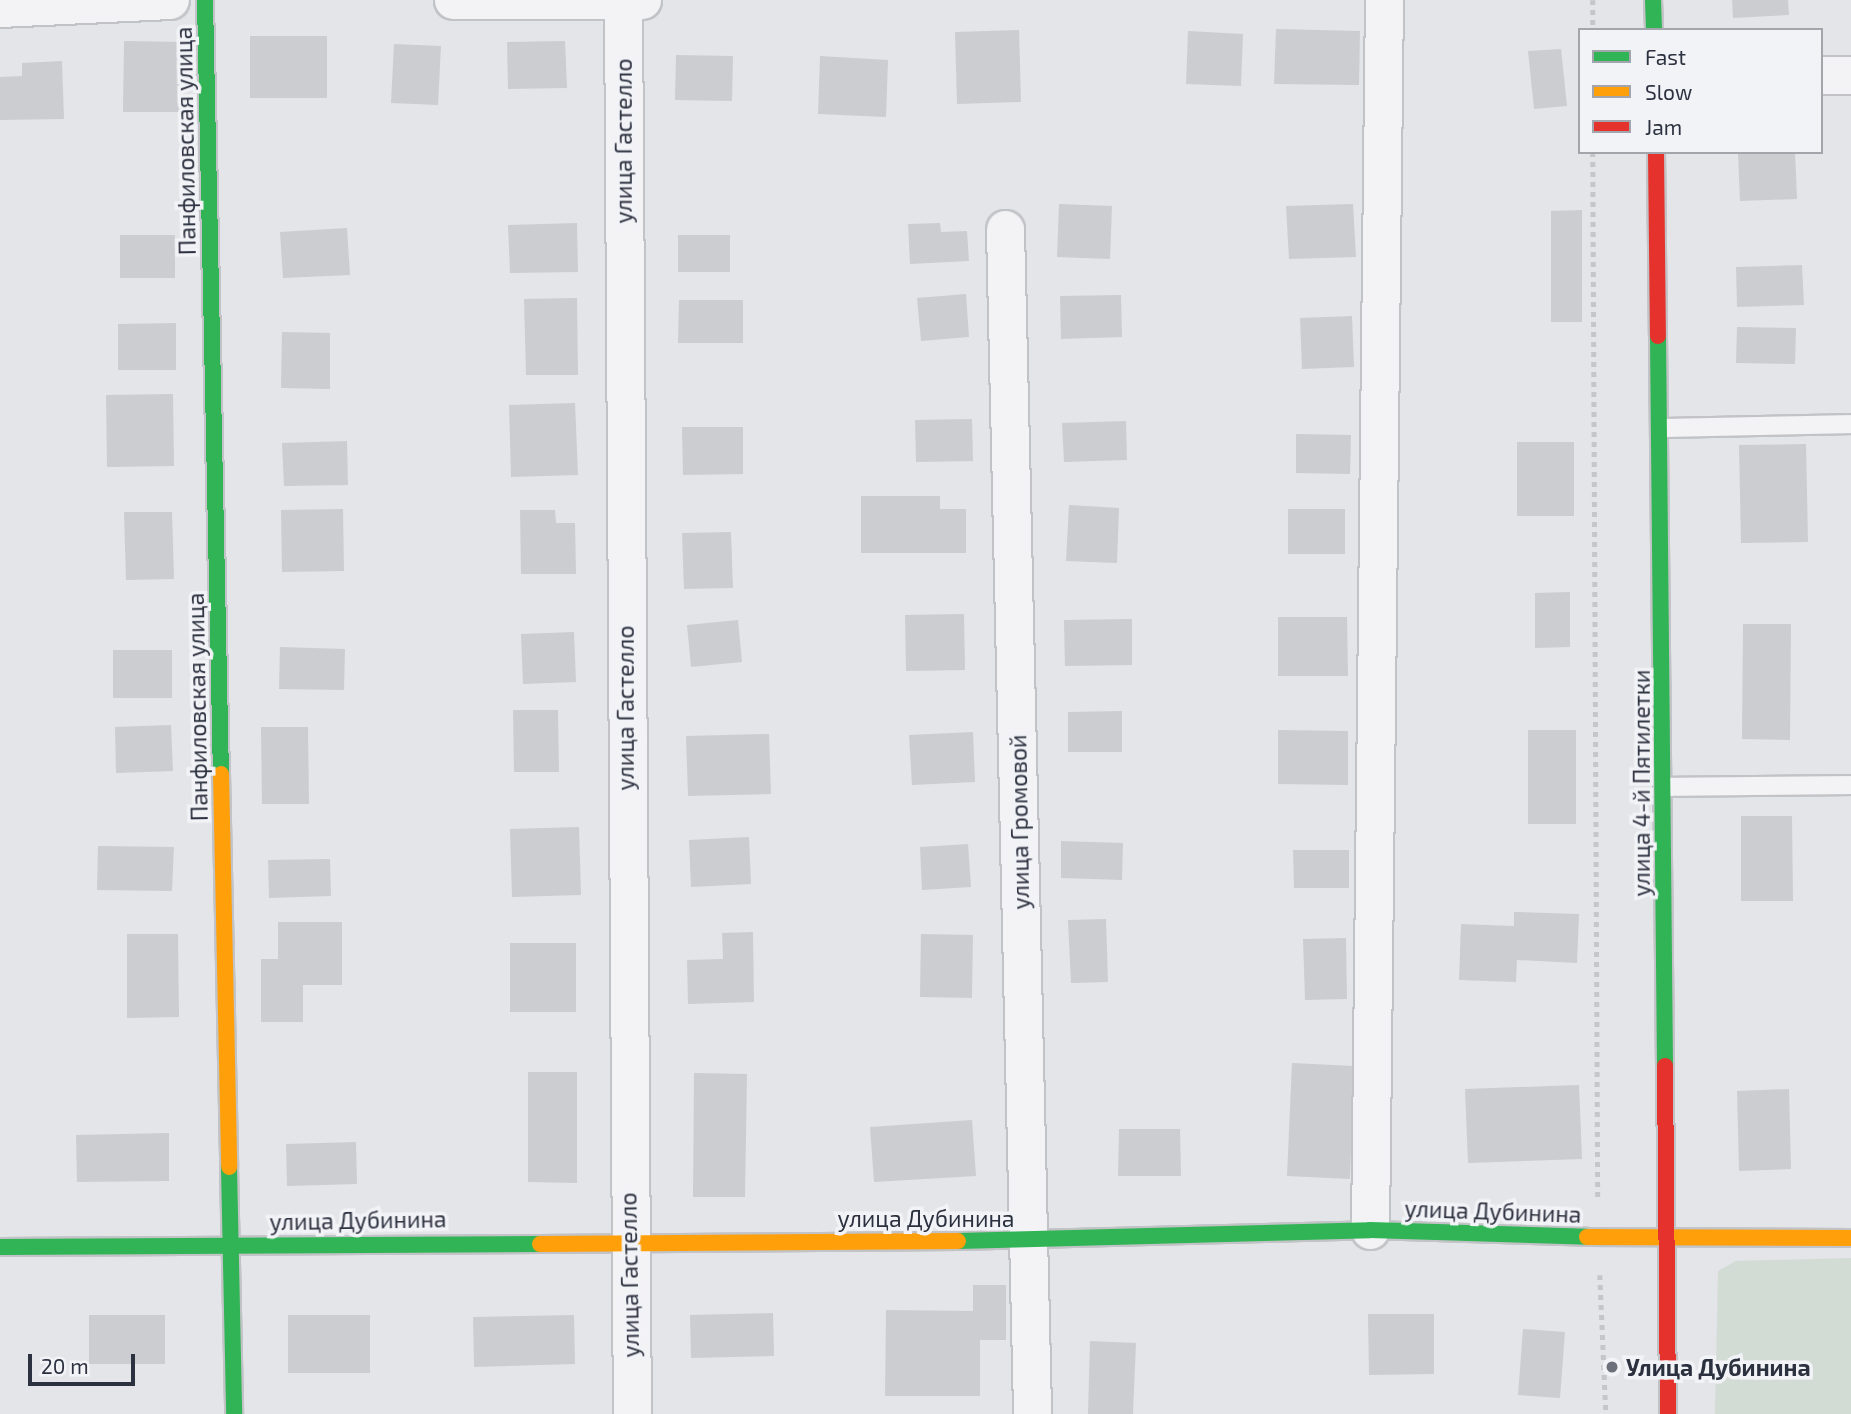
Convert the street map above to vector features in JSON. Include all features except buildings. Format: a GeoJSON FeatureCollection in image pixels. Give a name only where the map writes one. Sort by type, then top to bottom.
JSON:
{"type":"FeatureCollection","features":[{"type":"Feature","properties":{"kind":"street"},"geometry":{"type":"LineString","coordinates":[[0,8],[170,0]]}},
{"type":"Feature","properties":{"kind":"street","name":"Панфиловская улица"},"geometry":{"type":"LineString","coordinates":[[205,0],[234,1414]]}},
{"type":"Feature","properties":{"kind":"street"},"geometry":{"type":"LineString","coordinates":[[453,0],[632,1]]}},
{"type":"Feature","properties":{"kind":"street"},"geometry":{"type":"LineString","coordinates":[[1370,1230],[1384,0]]}},
{"type":"Feature","properties":{"kind":"street"},"geometry":{"type":"LineString","coordinates":[[1653,0],[1654,28]]}},
{"type":"Feature","properties":{"kind":"street","name":"улица Гастелло"},"geometry":{"type":"LineString","coordinates":[[632,1],[627,1240],[632,1414]]}},
{"type":"Feature","properties":{"kind":"street"},"geometry":{"type":"LineString","coordinates":[[1823,75],[1851,75]]}},
{"type":"Feature","properties":{"kind":"street","name":"улица 4-й Пятилетки"},"geometry":{"type":"LineString","coordinates":[[1656,154],[1661,428],[1668,1414]]}},
{"type":"Feature","properties":{"kind":"street","name":"улица Громовой"},"geometry":{"type":"LineString","coordinates":[[1005,229],[1031,1414]]}},
{"type":"Feature","properties":{"kind":"street","name":"улица Дубинина"},"geometry":{"type":"LineString","coordinates":[[0,1247],[627,1240],[1028,1241],[1370,1230],[1666,1239],[1851,1238]]}},
{"type":"Feature","properties":{"kind":"lane"},"geometry":{"type":"LineString","coordinates":[[1661,428],[1851,424]]}},
{"type":"Feature","properties":{"kind":"lane"},"geometry":{"type":"LineString","coordinates":[[1664,787],[1851,785]]}},
{"type":"Feature","properties":{"kind":"path"},"geometry":{"type":"LineString","coordinates":[[1593,0],[1593,28]]}},
{"type":"Feature","properties":{"kind":"path"},"geometry":{"type":"LineString","coordinates":[[1593,154],[1594,980],[1599,1237],[1606,1414]]}},
{"type":"Feature","properties":{"kind":"shaded area"},"geometry":{"type":"Polygon","coordinates":[[[1851,1258],[1851,1414],[1715,1414],[1718,1271],[1736,1261],[1851,1258]]]}},
{"type":"Feature","properties":{"kind":"traffic: fast"},"geometry":{"type":"LineString","coordinates":[[205,0],[221,774]]}},
{"type":"Feature","properties":{"kind":"traffic: fast"},"geometry":{"type":"LineString","coordinates":[[1653,0],[1654,28]]}},
{"type":"Feature","properties":{"kind":"traffic: fast"},"geometry":{"type":"LineString","coordinates":[[1658,336],[1665,1066]]}},
{"type":"Feature","properties":{"kind":"traffic: fast"},"geometry":{"type":"LineString","coordinates":[[229,1167],[234,1414]]}},
{"type":"Feature","properties":{"kind":"traffic: fast"},"geometry":{"type":"LineString","coordinates":[[958,1241],[1370,1230],[1587,1237]]}},
{"type":"Feature","properties":{"kind":"traffic: fast"},"geometry":{"type":"LineString","coordinates":[[0,1247],[540,1244]]}},
{"type":"Feature","properties":{"kind":"traffic: slow"},"geometry":{"type":"LineString","coordinates":[[221,774],[229,1167]]}},
{"type":"Feature","properties":{"kind":"traffic: slow"},"geometry":{"type":"LineString","coordinates":[[1587,1237],[1851,1238]]}},
{"type":"Feature","properties":{"kind":"traffic: slow"},"geometry":{"type":"LineString","coordinates":[[540,1244],[958,1241]]}},
{"type":"Feature","properties":{"kind":"traffic: jam"},"geometry":{"type":"LineString","coordinates":[[1656,154],[1658,336]]}},
{"type":"Feature","properties":{"kind":"traffic: jam"},"geometry":{"type":"LineString","coordinates":[[1665,1066],[1668,1414]]}},
{"type":"Feature","properties":{"kind":"place","name":"Улица Дубинина"},"geometry":{"type":"Point","coordinates":[1612,1367]}}]}
